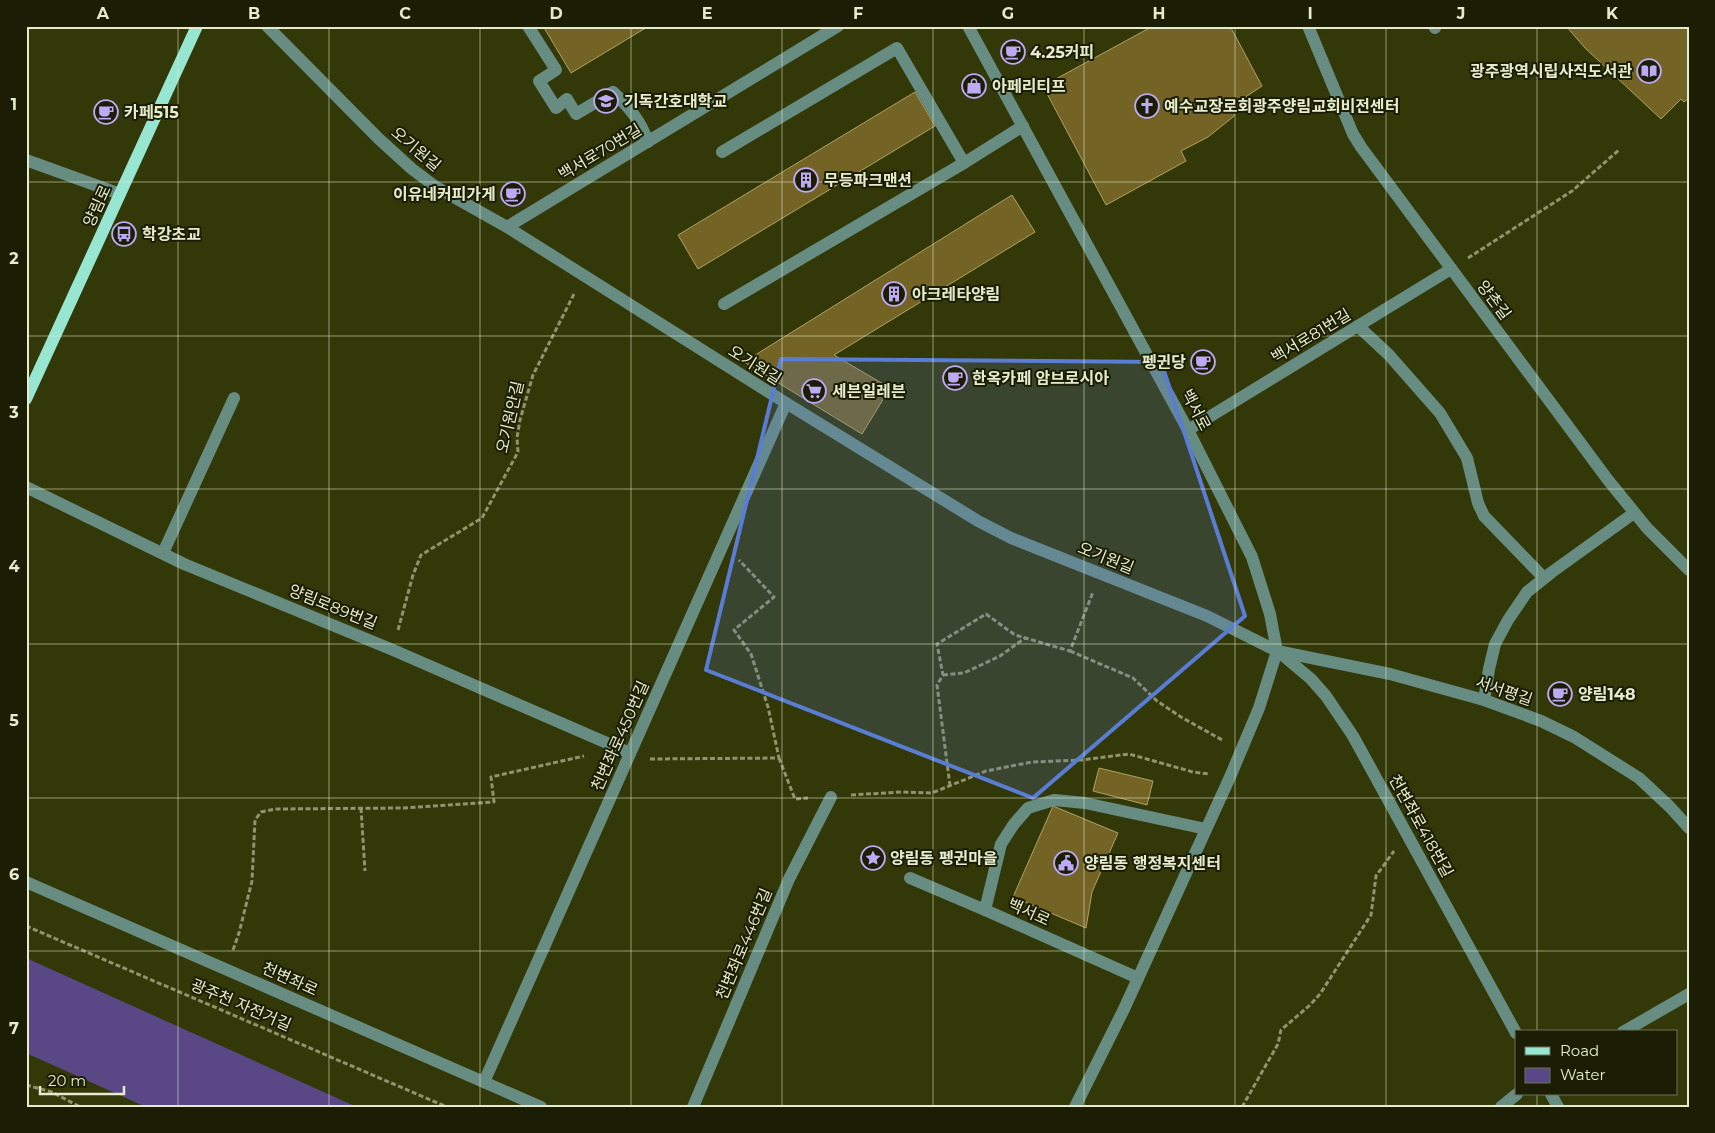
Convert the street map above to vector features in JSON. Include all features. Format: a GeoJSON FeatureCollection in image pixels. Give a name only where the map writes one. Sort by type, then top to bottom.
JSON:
{"type":"FeatureCollection","features":[{"type":"Feature","properties":{"kind":"main road","name":"양림로"},"geometry":{"type":"LineString","coordinates":[[26,399],[197,26]]}},
{"type":"Feature","properties":{"kind":"street","name":"오기원길"},"geometry":{"type":"LineString","coordinates":[[267,26],[379,139],[412,169],[436,187],[507,227],[786,403],[978,521],[1011,538],[1207,616],[1277,651]]}},
{"type":"Feature","properties":{"kind":"street"},"geometry":{"type":"LineString","coordinates":[[528,26],[556,70],[539,81],[556,108],[567,100],[576,114],[613,92],[630,108],[643,129],[648,142]]}},
{"type":"Feature","properties":{"kind":"street","name":"백서로70번길"},"geometry":{"type":"LineString","coordinates":[[507,227],[838,26]]}},
{"type":"Feature","properties":{"kind":"street","name":"백서로"},"geometry":{"type":"LineString","coordinates":[[968,26],[1188,430],[1252,557],[1270,614],[1277,651],[1259,708],[1242,750],[1138,978],[1075,1107]]}},
{"type":"Feature","properties":{"kind":"street","name":"양촌길"},"geometry":{"type":"LineString","coordinates":[[1308,26],[1353,134],[1361,147],[1602,472],[1647,528],[1689,570]]}},
{"type":"Feature","properties":{"kind":"street"},"geometry":{"type":"LineString","coordinates":[[722,152],[897,48],[964,163]]}},
{"type":"Feature","properties":{"kind":"street"},"geometry":{"type":"LineString","coordinates":[[724,304],[964,163],[1023,126]]}},
{"type":"Feature","properties":{"kind":"street"},"geometry":{"type":"LineString","coordinates":[[26,160],[120,194]]}},
{"type":"Feature","properties":{"kind":"street","name":"백서로81번길"},"geometry":{"type":"LineString","coordinates":[[1188,430],[1451,269]]}},
{"type":"Feature","properties":{"kind":"street"},"geometry":{"type":"LineString","coordinates":[[1358,326],[1389,355],[1440,414],[1467,458],[1478,503],[1484,516],[1544,578]]}},
{"type":"Feature","properties":{"kind":"street"},"geometry":{"type":"LineString","coordinates":[[162,553],[234,398]]}},
{"type":"Feature","properties":{"kind":"street","name":"천변좌로450번길"},"geometry":{"type":"LineString","coordinates":[[484,1082],[624,751],[722,548],[786,403]]}},
{"type":"Feature","properties":{"kind":"street","name":"양림로89번길"},"geometry":{"type":"LineString","coordinates":[[26,486],[184,564],[393,650],[624,751]]}},
{"type":"Feature","properties":{"kind":"street"},"geometry":{"type":"LineString","coordinates":[[1484,700],[1495,644],[1508,620],[1527,592],[1634,513]]}},
{"type":"Feature","properties":{"kind":"street","name":"서서평길"},"geometry":{"type":"LineString","coordinates":[[1277,651],[1390,674],[1484,700],[1541,721],[1574,737],[1640,778],[1689,828]]}},
{"type":"Feature","properties":{"kind":"street","name":"천변좌로418번길"},"geometry":{"type":"LineString","coordinates":[[1277,651],[1311,679],[1338,713],[1353,736],[1515,1031]]}},
{"type":"Feature","properties":{"kind":"street","name":"천변좌로446번길"},"geometry":{"type":"LineString","coordinates":[[693,1107],[789,879],[831,796]]}},
{"type":"Feature","properties":{"kind":"street","name":"백서로"},"geometry":{"type":"LineString","coordinates":[[1138,978],[985,910],[1001,844],[1014,824],[1028,808],[1054,800],[1084,803],[1206,829]]}},
{"type":"Feature","properties":{"kind":"street"},"geometry":{"type":"LineString","coordinates":[[910,878],[985,910]]}},
{"type":"Feature","properties":{"kind":"street","name":"천변좌로"},"geometry":{"type":"LineString","coordinates":[[26,882],[540,1107]]}},
{"type":"Feature","properties":{"kind":"street"},"geometry":{"type":"LineString","coordinates":[[1627,1030],[1689,994]]}},
{"type":"Feature","properties":{"kind":"street"},"geometry":{"type":"LineString","coordinates":[[1501,1107],[1515,1096]]}},
{"type":"Feature","properties":{"kind":"path"},"geometry":{"type":"LineString","coordinates":[[1451,269],[1572,191],[1619,150]]}},
{"type":"Feature","properties":{"kind":"path","name":"오기원안길"},"geometry":{"type":"LineString","coordinates":[[393,650],[413,575],[421,555],[482,518],[518,452],[517,438],[520,420],[533,375],[551,336],[583,276]]}},
{"type":"Feature","properties":{"kind":"path"},"geometry":{"type":"LineString","coordinates":[[722,548],[744,564],[774,597],[734,630],[751,654],[768,707],[779,758],[796,799],[902,792],[932,793],[986,772],[1032,762],[1081,760],[1129,754],[1193,772],[1230,777]]}},
{"type":"Feature","properties":{"kind":"path"},"geometry":{"type":"LineString","coordinates":[[1070,651],[1100,573]]}},
{"type":"Feature","properties":{"kind":"path"},"geometry":{"type":"LineString","coordinates":[[950,786],[937,684],[943,675],[937,644],[986,614],[1015,635],[1070,651],[1133,678],[1157,701],[1173,712],[1242,750]]}},
{"type":"Feature","properties":{"kind":"path"},"geometry":{"type":"LineString","coordinates":[[943,675],[964,673],[1000,656],[1025,638]]}},
{"type":"Feature","properties":{"kind":"path"},"geometry":{"type":"LineString","coordinates":[[225,969],[239,934],[252,881],[255,820],[261,812],[276,809],[403,808],[494,802],[491,777],[624,751],[652,760],[779,758]]}},
{"type":"Feature","properties":{"kind":"path"},"geometry":{"type":"LineString","coordinates":[[361,808],[365,871]]}},
{"type":"Feature","properties":{"kind":"path"},"geometry":{"type":"LineString","coordinates":[[1242,1107],[1278,1044],[1281,1030],[1320,994],[1371,915],[1376,876],[1406,834]]}},
{"type":"Feature","properties":{"kind":"path","name":"광주천 자전거길"},"geometry":{"type":"LineString","coordinates":[[26,926],[447,1107]]}},
{"type":"Feature","properties":{"kind":"path"},"geometry":{"type":"LineString","coordinates":[[26,1085],[52,1092],[80,1107]]}},
{"type":"Feature","properties":{"kind":"highlighted area"},"geometry":{"type":"Polygon","coordinates":[[[781,359],[1161,362],[1245,616],[1033,798],[706,670],[781,359]]]}},
{"type":"Feature","properties":{"kind":"water"},"geometry":{"type":"Polygon","coordinates":[[[26,958],[357,1107],[146,1107],[26,1053],[26,958]]]}},
{"type":"Feature","properties":{"kind":"building"},"geometry":{"type":"Polygon","coordinates":[[[543,26],[649,26],[571,73],[543,26]]]}},
{"type":"Feature","properties":{"kind":"building","name":"예수교장로회광주양림교회비전센터"},"geometry":{"type":"Polygon","coordinates":[[[1153,26],[1230,26],[1262,86],[1247,96],[1233,117],[1208,137],[1181,151],[1186,161],[1106,205],[1043,86],[1153,26]]]}},
{"type":"Feature","properties":{"kind":"building","name":"광주광역시립사직도서관"},"geometry":{"type":"Polygon","coordinates":[[[1566,26],[1689,26],[1689,98],[1684,102],[1681,99],[1661,119],[1585,48],[1566,26]]]}},
{"type":"Feature","properties":{"kind":"building","name":"무등파크맨션"},"geometry":{"type":"Polygon","coordinates":[[[915,92],[935,126],[698,269],[678,235],[915,92]]]}},
{"type":"Feature","properties":{"kind":"building","name":"아크레타양림"},"geometry":{"type":"Polygon","coordinates":[[[1012,195],[1035,232],[834,355],[890,388],[862,434],[744,362],[1012,195]]]}},
{"type":"Feature","properties":{"kind":"building"},"geometry":{"type":"Polygon","coordinates":[[[1099,768],[1153,781],[1147,805],[1093,791],[1099,768]]]}},
{"type":"Feature","properties":{"kind":"building","name":"양림동 행정복지센터"},"geometry":{"type":"Polygon","coordinates":[[[1053,806],[1118,833],[1092,892],[1086,928],[1013,897],[1053,806]]]}},
{"type":"Feature","properties":{"kind":"place","name":"4.25커피"},"geometry":{"type":"Point","coordinates":[1013,52]}},
{"type":"Feature","properties":{"kind":"place","name":"광주광역시립사직도서관"},"geometry":{"type":"Point","coordinates":[1649,71]}},
{"type":"Feature","properties":{"kind":"place","name":"아페리티프"},"geometry":{"type":"Point","coordinates":[974,86]}},
{"type":"Feature","properties":{"kind":"place","name":"기독간호대학교"},"geometry":{"type":"Point","coordinates":[606,101]}},
{"type":"Feature","properties":{"kind":"place","name":"예수교장로회광주양림교회비전센터"},"geometry":{"type":"Point","coordinates":[1147,106]}},
{"type":"Feature","properties":{"kind":"place","name":"카페515"},"geometry":{"type":"Point","coordinates":[106,112]}},
{"type":"Feature","properties":{"kind":"place","name":"무등파크맨션"},"geometry":{"type":"Point","coordinates":[806,180]}},
{"type":"Feature","properties":{"kind":"place","name":"이유네커피가게"},"geometry":{"type":"Point","coordinates":[513,194]}},
{"type":"Feature","properties":{"kind":"place","name":"학강초교"},"geometry":{"type":"Point","coordinates":[124,234]}},
{"type":"Feature","properties":{"kind":"place","name":"아크레타양림"},"geometry":{"type":"Point","coordinates":[894,294]}},
{"type":"Feature","properties":{"kind":"place","name":"펭귄당"},"geometry":{"type":"Point","coordinates":[1203,362]}},
{"type":"Feature","properties":{"kind":"place","name":"한옥카페 암브로시아"},"geometry":{"type":"Point","coordinates":[955,378]}},
{"type":"Feature","properties":{"kind":"place","name":"세븐일레븐"},"geometry":{"type":"Point","coordinates":[814,391]}},
{"type":"Feature","properties":{"kind":"place","name":"양림148"},"geometry":{"type":"Point","coordinates":[1560,694]}},
{"type":"Feature","properties":{"kind":"place","name":"양림동 펭귄마을"},"geometry":{"type":"Point","coordinates":[873,858]}},
{"type":"Feature","properties":{"kind":"place","name":"양림동 행정복지센터"},"geometry":{"type":"Point","coordinates":[1066,863]}}]}
